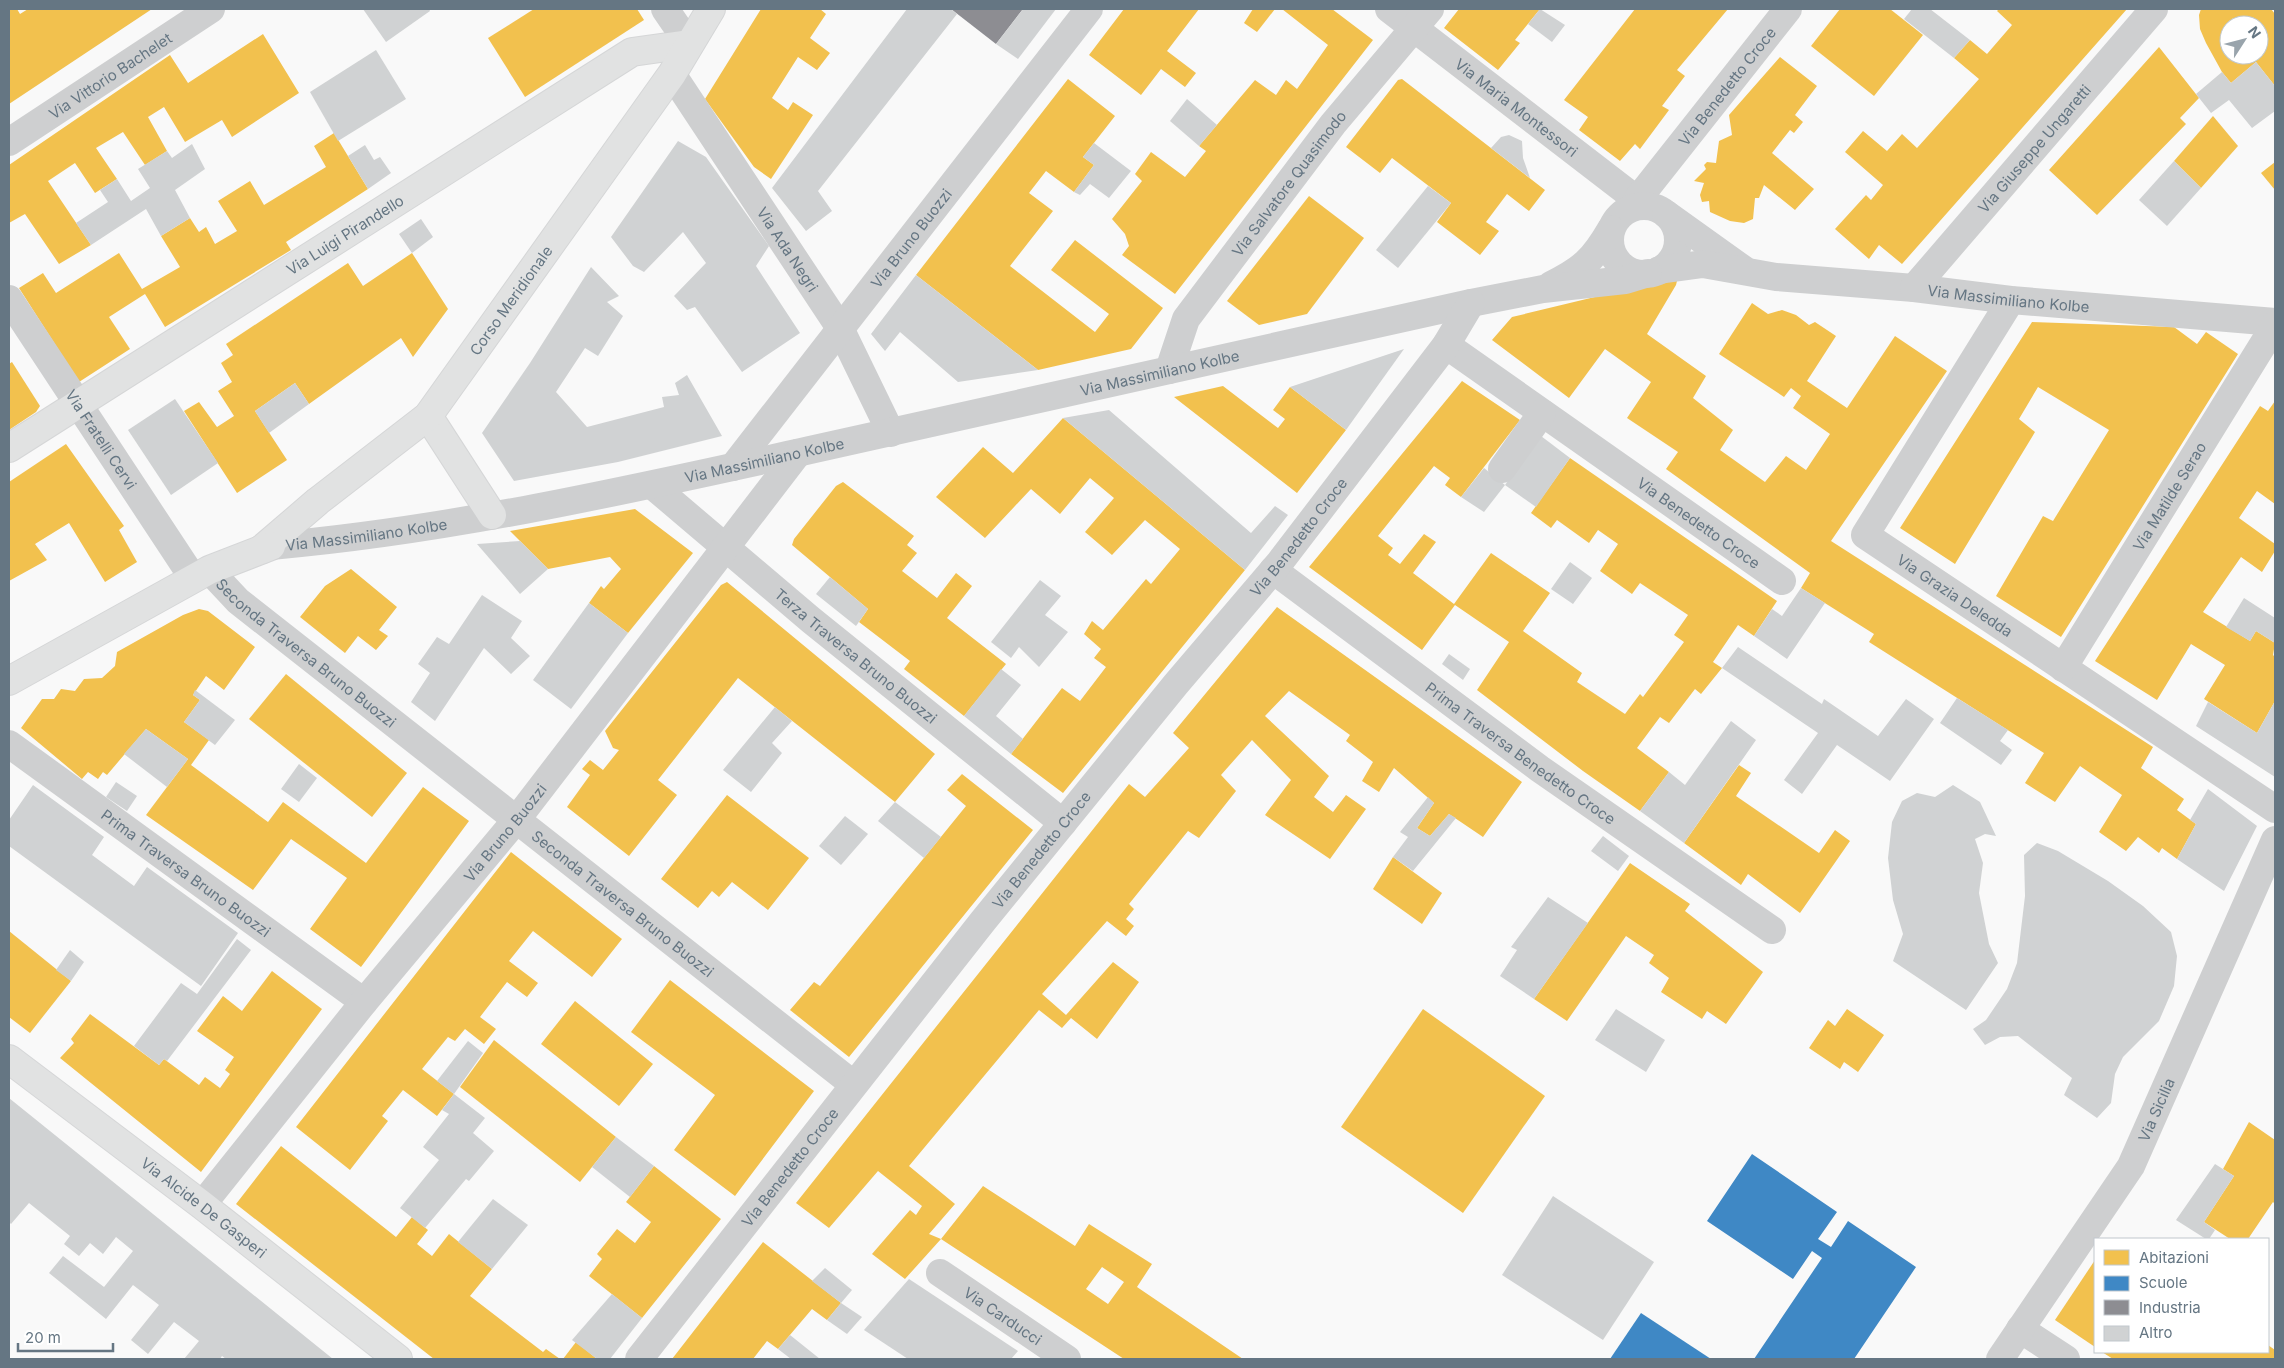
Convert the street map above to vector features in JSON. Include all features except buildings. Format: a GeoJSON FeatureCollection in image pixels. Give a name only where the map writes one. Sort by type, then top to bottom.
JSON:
{"type":"FeatureCollection","features":[{"type":"Feature","properties":{"kind":"street","name":"Via Vittorio Bachelet"},"geometry":{"type":"LineString","coordinates":[[9,142],[211,9]]}},
{"type":"Feature","properties":{"kind":"street"},"geometry":{"type":"LineString","coordinates":[[665,9],[689,44]]}},
{"type":"Feature","properties":{"kind":"street","name":"Corso Meridionale"},"geometry":{"type":"LineString","coordinates":[[267,548],[318,501],[428,416],[672,74],[711,9]]}},
{"type":"Feature","properties":{"kind":"street","name":"Via Bruno Buozzi"},"geometry":{"type":"LineString","coordinates":[[733,467],[1089,9]]}},
{"type":"Feature","properties":{"kind":"street","name":"Via Maria Montessori"},"geometry":{"type":"LineString","coordinates":[[1389,9],[1422,18],[1649,206]]}},
{"type":"Feature","properties":{"kind":"street","name":"Via Benedetto Croce"},"geometry":{"type":"LineString","coordinates":[[1649,206],[1666,163],[1788,9]]}},
{"type":"Feature","properties":{"kind":"street","name":"Via Giuseppe Ungaretti"},"geometry":{"type":"LineString","coordinates":[[1914,288],[2154,9]]}},
{"type":"Feature","properties":{"kind":"street","name":"Via Salvatore Quasimodo"},"geometry":{"type":"LineString","coordinates":[[1169,370],[1186,318],[1333,124],[1422,18]]}},
{"type":"Feature","properties":{"kind":"street","name":"Via Luigi Pirandello"},"geometry":{"type":"LineString","coordinates":[[9,448],[632,52],[689,44]]}},
{"type":"Feature","properties":{"kind":"street","name":"Via Ada Negri"},"geometry":{"type":"LineString","coordinates":[[672,74],[840,328],[891,433]]}},
{"type":"Feature","properties":{"kind":"street"},"geometry":{"type":"LineString","coordinates":[[1649,206],[1676,231],[1677,243],[1675,254],[1668,263],[1653,272]]}},
{"type":"Feature","properties":{"kind":"street","name":"Via Massimiliano Kolbe"},"geometry":{"type":"LineString","coordinates":[[1543,288],[1572,274],[1596,256],[1611,229],[1624,212],[1634,207],[1649,206],[1744,270]]}},
{"type":"Feature","properties":{"kind":"street","name":"Via Massimiliano Kolbe"},"geometry":{"type":"LineString","coordinates":[[1611,229],[1611,246],[1617,261],[1631,271],[1653,272]]}},
{"type":"Feature","properties":{"kind":"street","name":"Via Massimiliano Kolbe"},"geometry":{"type":"LineString","coordinates":[[9,682],[201,574],[267,548],[341,540],[492,515],[652,485],[1543,288],[1624,280],[1653,272],[1702,264],[1776,277],[1914,288],[2011,300],[2275,323]]}},
{"type":"Feature","properties":{"kind":"street","name":"Via Fratelli Cervi"},"geometry":{"type":"LineString","coordinates":[[9,298],[78,404],[201,574]]}},
{"type":"Feature","properties":{"kind":"street","name":"Via Grazia Deledda"},"geometry":{"type":"LineString","coordinates":[[2011,300],[1865,535],[2275,810]]}},
{"type":"Feature","properties":{"kind":"street","name":"Via Benedetto Croce"},"geometry":{"type":"LineString","coordinates":[[639,1359],[853,1084],[1063,823],[1273,570],[1446,345],[1470,303]]}},
{"type":"Feature","properties":{"kind":"street","name":"Via Matilde Serao"},"geometry":{"type":"LineString","coordinates":[[2063,668],[2275,323]]}},
{"type":"Feature","properties":{"kind":"street","name":"Via Benedetto Croce"},"geometry":{"type":"LineString","coordinates":[[1446,345],[1782,581]]}},
{"type":"Feature","properties":{"kind":"street"},"geometry":{"type":"LineString","coordinates":[[1502,469],[1542,413]]}},
{"type":"Feature","properties":{"kind":"street"},"geometry":{"type":"LineString","coordinates":[[428,416],[492,515]]}},
{"type":"Feature","properties":{"kind":"street","name":"Via Bruno Buozzi"},"geometry":{"type":"LineString","coordinates":[[202,1205],[364,1002],[517,819],[798,453]]}},
{"type":"Feature","properties":{"kind":"street","name":"Terza Traversa Bruno Buozzi"},"geometry":{"type":"LineString","coordinates":[[652,485],[810,620],[1063,823]]}},
{"type":"Feature","properties":{"kind":"street","name":"Prima Traversa Benedetto Croce"},"geometry":{"type":"LineString","coordinates":[[1273,570],[1540,769],[1772,930]]}},
{"type":"Feature","properties":{"kind":"street","name":"Seconda Traversa Bruno Buozzi"},"geometry":{"type":"LineString","coordinates":[[201,574],[517,819],[853,1084]]}},
{"type":"Feature","properties":{"kind":"street","name":"Prima Traversa Bruno Buozzi"},"geometry":{"type":"LineString","coordinates":[[9,744],[364,1002]]}},
{"type":"Feature","properties":{"kind":"street","name":"Via Sicilia"},"geometry":{"type":"LineString","coordinates":[[2000,1359],[2131,1166],[2275,840]]}},
{"type":"Feature","properties":{"kind":"street","name":"Via Alcide De Gasperi"},"geometry":{"type":"LineString","coordinates":[[9,1059],[202,1205],[398,1359]]}},
{"type":"Feature","properties":{"kind":"street","name":"Via Carducci"},"geometry":{"type":"LineString","coordinates":[[940,1273],[1057,1357]]}},
{"type":"Feature","properties":{"kind":"street"},"geometry":{"type":"LineString","coordinates":[[2020,1329],[2066,1359]]}}]}
